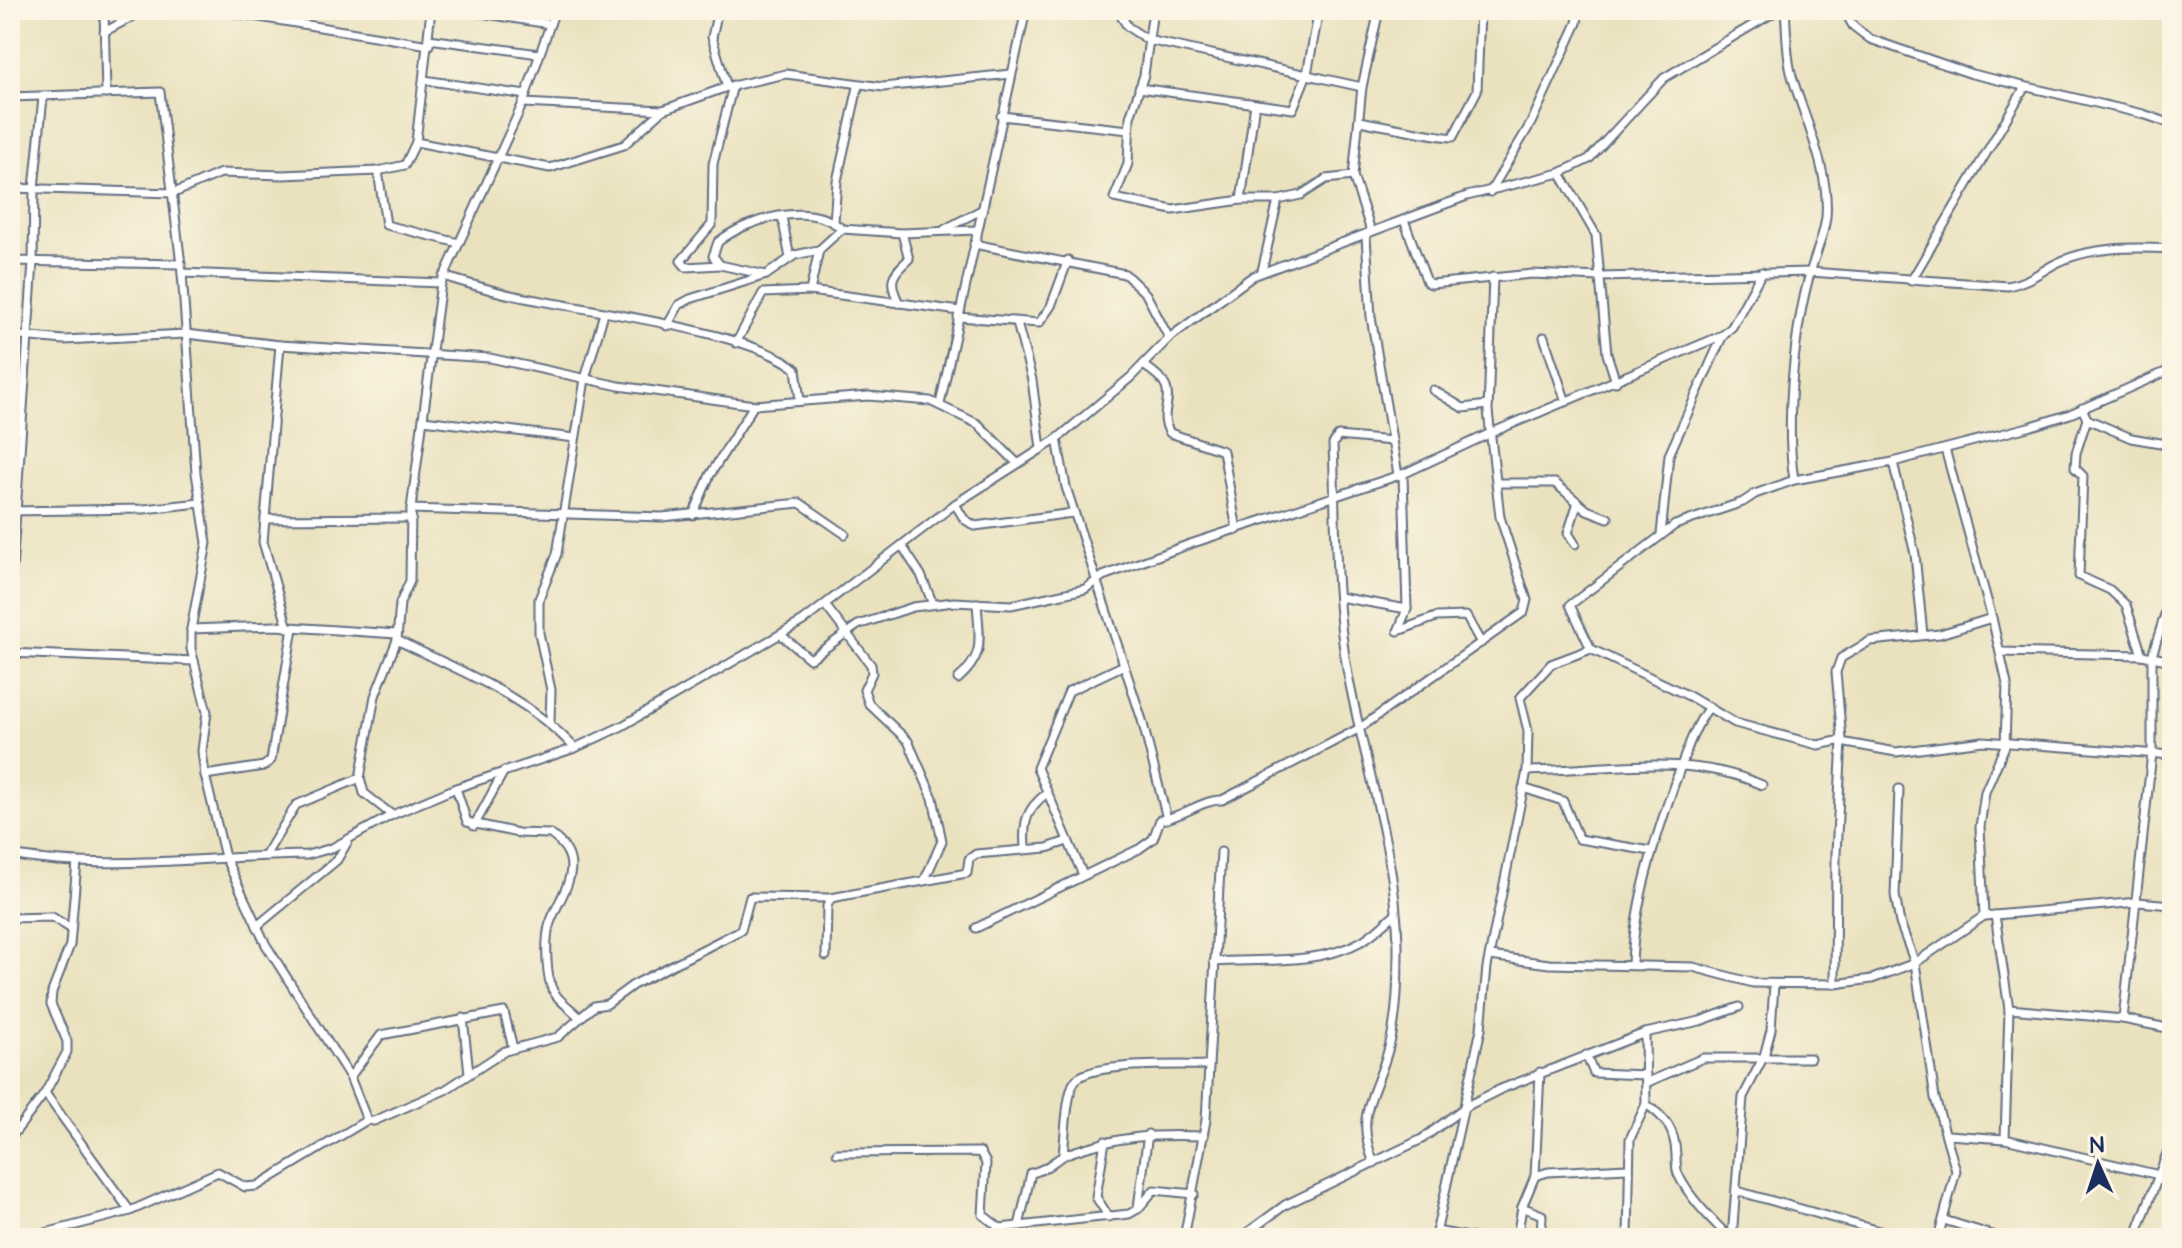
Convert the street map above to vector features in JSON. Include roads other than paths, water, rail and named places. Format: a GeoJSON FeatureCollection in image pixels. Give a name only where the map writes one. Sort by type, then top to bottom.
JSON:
{"type":"FeatureCollection","features":[{"type":"Feature","properties":{"kind":"street"},"geometry":{"type":"LineString","coordinates":[[104,10],[106,94]]}},
{"type":"Feature","properties":{"kind":"street"},"geometry":{"type":"LineString","coordinates":[[104,32],[145,10]]}},
{"type":"Feature","properties":{"kind":"street"},"geometry":{"type":"LineString","coordinates":[[216,10],[429,42],[539,54]]}},
{"type":"Feature","properties":{"kind":"street"},"geometry":{"type":"LineString","coordinates":[[10,188],[174,193],[221,173],[283,175],[378,171],[405,165],[416,142],[431,10]]}},
{"type":"Feature","properties":{"kind":"street"},"geometry":{"type":"LineString","coordinates":[[463,10],[500,13],[549,24]]}},
{"type":"Feature","properties":{"kind":"street"},"geometry":{"type":"LineString","coordinates":[[392,815],[364,793],[360,778],[375,696],[397,637],[400,603],[410,581],[411,514],[442,280],[501,156],[555,10]]}},
{"type":"Feature","properties":{"kind":"street"},"geometry":{"type":"LineString","coordinates":[[718,10],[712,37],[730,86],[713,164],[712,224],[681,261],[686,267],[720,265],[766,275]]}},
{"type":"Feature","properties":{"kind":"street"},"geometry":{"type":"LineString","coordinates":[[846,10],[869,13],[876,10]]}},
{"type":"Feature","properties":{"kind":"street"},"geometry":{"type":"LineString","coordinates":[[940,404],[1026,10]]}},
{"type":"Feature","properties":{"kind":"street"},"geometry":{"type":"LineString","coordinates":[[1117,10],[1128,27],[1148,40],[1362,87]]}},
{"type":"Feature","properties":{"kind":"street"},"geometry":{"type":"LineString","coordinates":[[1153,10],[1129,130],[1128,164],[1114,198],[1173,210],[1241,200],[1278,200],[1301,195],[1326,179],[1353,176]]}},
{"type":"Feature","properties":{"kind":"street"},"geometry":{"type":"LineString","coordinates":[[1139,88],[1296,107],[1298,92],[1307,74],[1319,10]]}},
{"type":"Feature","properties":{"kind":"street"},"geometry":{"type":"LineString","coordinates":[[1379,10],[1362,87],[1353,176],[1368,234],[1371,317],[1392,441],[1401,475],[1407,609],[1398,631],[1436,617],[1466,616],[1481,643]]}},
{"type":"Feature","properties":{"kind":"street"},"geometry":{"type":"LineString","coordinates":[[1359,121],[1421,131],[1447,139],[1453,137],[1477,91],[1480,10]]}},
{"type":"Feature","properties":{"kind":"street"},"geometry":{"type":"LineString","coordinates":[[1490,192],[1531,123],[1577,23],[1579,10]]}},
{"type":"Feature","properties":{"kind":"street"},"geometry":{"type":"LineString","coordinates":[[1766,10],[1777,10]]}},
{"type":"Feature","properties":{"kind":"street"},"geometry":{"type":"LineString","coordinates":[[10,855],[77,862],[307,855],[349,839],[392,815],[456,788],[575,748],[622,726],[781,635],[825,605],[955,504],[1057,439],[1143,365],[1169,338],[1262,271],[1404,220],[1560,173],[1594,155],[1664,78],[1777,10]]}},
{"type":"Feature","properties":{"kind":"street"},"geometry":{"type":"LineString","coordinates":[[1785,10],[1791,73],[1825,185],[1821,244],[1810,272],[1794,373],[1790,449],[1794,480]]}},
{"type":"Feature","properties":{"kind":"street"},"geometry":{"type":"LineString","coordinates":[[1844,10],[1853,26],[1870,39],[1972,74],[2143,114],[2172,124]]}},
{"type":"Feature","properties":{"kind":"street"},"geometry":{"type":"LineString","coordinates":[[416,142],[501,156],[545,168],[624,145],[663,110],[730,86],[786,74],[858,87],[922,85],[1011,74]]}},
{"type":"Feature","properties":{"kind":"street"},"geometry":{"type":"LineString","coordinates":[[424,80],[524,99],[663,110]]}},
{"type":"Feature","properties":{"kind":"street"},"geometry":{"type":"LineString","coordinates":[[834,222],[837,181],[858,87]]}},
{"type":"Feature","properties":{"kind":"street"},"geometry":{"type":"LineString","coordinates":[[1911,281],[2025,87]]}},
{"type":"Feature","properties":{"kind":"street"},"geometry":{"type":"LineString","coordinates":[[10,97],[160,92],[174,193],[200,503],[205,525],[206,560],[191,629],[194,661],[207,712],[202,751],[205,775],[225,857],[257,926],[350,1077],[367,1120]]}},
{"type":"Feature","properties":{"kind":"street"},"geometry":{"type":"LineString","coordinates":[[10,600],[13,511],[21,446],[33,262],[34,189],[43,97]]}},
{"type":"Feature","properties":{"kind":"street"},"geometry":{"type":"LineString","coordinates":[[1241,200],[1255,104]]}},
{"type":"Feature","properties":{"kind":"street"},"geometry":{"type":"LineString","coordinates":[[1001,116],[1129,130]]}},
{"type":"Feature","properties":{"kind":"street"},"geometry":{"type":"LineString","coordinates":[[378,171],[386,225],[459,243]]}},
{"type":"Feature","properties":{"kind":"street"},"geometry":{"type":"LineString","coordinates":[[1560,173],[1596,235],[1607,354],[1616,382]]}},
{"type":"Feature","properties":{"kind":"street"},"geometry":{"type":"LineString","coordinates":[[1262,271],[1278,200]]}},
{"type":"Feature","properties":{"kind":"street"},"geometry":{"type":"LineString","coordinates":[[943,230],[981,210]]}},
{"type":"Feature","properties":{"kind":"street"},"geometry":{"type":"LineString","coordinates":[[720,265],[714,260],[715,249],[726,235],[753,222],[782,217],[802,216],[834,222],[842,229],[902,233],[976,230]]}},
{"type":"Feature","properties":{"kind":"street"},"geometry":{"type":"LineString","coordinates":[[782,217],[790,258]]}},
{"type":"Feature","properties":{"kind":"street"},"geometry":{"type":"LineString","coordinates":[[1404,220],[1427,282],[1586,273],[1600,277],[1810,272],[2008,286],[2032,280],[2054,264],[2087,253],[2139,247],[2172,249]]}},
{"type":"Feature","properties":{"kind":"street"},"geometry":{"type":"LineString","coordinates":[[667,326],[679,305],[729,283],[766,275],[790,258],[819,250],[842,229]]}},
{"type":"Feature","properties":{"kind":"street"},"geometry":{"type":"LineString","coordinates":[[899,303],[890,285],[893,274],[909,259],[902,233]]}},
{"type":"Feature","properties":{"kind":"street"},"geometry":{"type":"LineString","coordinates":[[974,244],[1119,272],[1137,282],[1169,338]]}},
{"type":"Feature","properties":{"kind":"street"},"geometry":{"type":"LineString","coordinates":[[810,291],[819,250]]}},
{"type":"Feature","properties":{"kind":"street"},"geometry":{"type":"LineString","coordinates":[[736,343],[763,293],[810,291],[1033,324],[1044,319],[1068,260]]}},
{"type":"Feature","properties":{"kind":"street"},"geometry":{"type":"LineString","coordinates":[[10,261],[442,280],[667,326],[778,356],[796,369],[800,401]]}},
{"type":"Feature","properties":{"kind":"street"},"geometry":{"type":"LineString","coordinates":[[781,635],[808,659],[845,632],[897,612],[933,604],[1020,604],[1085,589],[1103,576],[1401,475],[1493,432],[1723,335],[1732,327],[1762,272]]}},
{"type":"Feature","properties":{"kind":"street"},"geometry":{"type":"LineString","coordinates":[[976,928],[1139,849],[1153,839],[1159,821],[1213,800],[1223,800],[1360,728],[1519,618],[1527,606],[1500,517],[1499,483],[1488,405],[1493,277]]}},
{"type":"Feature","properties":{"kind":"street"},"geometry":{"type":"LineString","coordinates":[[550,721],[551,690],[539,633],[539,599],[556,559],[585,379],[604,313]]}},
{"type":"Feature","properties":{"kind":"street"},"geometry":{"type":"LineString","coordinates":[[1017,323],[1032,380],[1041,448]]}},
{"type":"Feature","properties":{"kind":"street"},"geometry":{"type":"LineString","coordinates":[[10,335],[64,340],[186,334],[280,345],[490,358],[701,400],[754,405],[868,396],[940,404],[978,424],[1017,463]]}},
{"type":"Feature","properties":{"kind":"street"},"geometry":{"type":"LineString","coordinates":[[1661,535],[1669,455],[1723,335]]}},
{"type":"Feature","properties":{"kind":"street"},"geometry":{"type":"LineString","coordinates":[[1544,337],[1566,402]]}},
{"type":"Feature","properties":{"kind":"street"},"geometry":{"type":"LineString","coordinates":[[205,775],[264,766],[271,760],[290,628],[264,553],[280,345]]}},
{"type":"Feature","properties":{"kind":"street"},"geometry":{"type":"LineString","coordinates":[[1143,365],[1159,375],[1167,389],[1166,428],[1170,433],[1223,451],[1237,530]]}},
{"type":"Feature","properties":{"kind":"street"},"geometry":{"type":"LineString","coordinates":[[2172,369],[2082,408],[1945,449],[1794,480],[1675,525],[1570,605],[1591,649],[1735,723],[1779,738],[1818,745],[1841,741],[1896,752],[1983,741],[2005,746],[2172,755]]}},
{"type":"Feature","properties":{"kind":"street"},"geometry":{"type":"LineString","coordinates":[[1433,390],[1463,408],[1488,405]]}},
{"type":"Feature","properties":{"kind":"street"},"geometry":{"type":"LineString","coordinates":[[693,515],[710,475],[754,405]]}},
{"type":"Feature","properties":{"kind":"street"},"geometry":{"type":"LineString","coordinates":[[2082,408],[2087,419],[2075,459],[2075,468],[2083,476],[2079,576],[2110,590],[2126,605],[2142,655]]}},
{"type":"Feature","properties":{"kind":"street"},"geometry":{"type":"LineString","coordinates":[[2087,419],[2131,438],[2172,445]]}},
{"type":"Feature","properties":{"kind":"street"},"geometry":{"type":"LineString","coordinates":[[423,420],[575,438]]}},
{"type":"Feature","properties":{"kind":"street"},"geometry":{"type":"LineString","coordinates":[[1374,1163],[1363,1130],[1390,1046],[1398,970],[1394,915],[1377,799],[1347,670],[1339,597],[1334,439],[1347,436],[1392,441]]}},
{"type":"Feature","properties":{"kind":"street"},"geometry":{"type":"LineString","coordinates":[[1057,439],[1073,513],[1142,720],[1167,819]]}},
{"type":"Feature","properties":{"kind":"street"},"geometry":{"type":"LineString","coordinates":[[10,445],[21,446]]}},
{"type":"Feature","properties":{"kind":"street"},"geometry":{"type":"LineString","coordinates":[[1945,449],[2007,684],[2005,746],[1985,792],[1980,827],[1984,916]]}},
{"type":"Feature","properties":{"kind":"street"},"geometry":{"type":"LineString","coordinates":[[1893,462],[1915,554],[1923,635]]}},
{"type":"Feature","properties":{"kind":"street"},"geometry":{"type":"LineString","coordinates":[[1499,483],[1555,483],[1578,502],[1608,518]]}},
{"type":"Feature","properties":{"kind":"street"},"geometry":{"type":"LineString","coordinates":[[1575,544],[1568,533],[1578,502]]}},
{"type":"Feature","properties":{"kind":"street"},"geometry":{"type":"LineString","coordinates":[[13,511],[144,509],[200,503]]}},
{"type":"Feature","properties":{"kind":"street"},"geometry":{"type":"LineString","coordinates":[[265,519],[411,514],[693,515],[800,503],[845,534]]}},
{"type":"Feature","properties":{"kind":"street"},"geometry":{"type":"LineString","coordinates":[[955,504],[964,519],[975,526],[1073,513]]}},
{"type":"Feature","properties":{"kind":"street"},"geometry":{"type":"LineString","coordinates":[[902,546],[921,575],[933,604]]}},
{"type":"Feature","properties":{"kind":"street"},"geometry":{"type":"LineString","coordinates":[[2123,1019],[2152,753],[2152,656],[2172,592]]}},
{"type":"Feature","properties":{"kind":"street"},"geometry":{"type":"LineString","coordinates":[[1339,597],[1407,609]]}},
{"type":"Feature","properties":{"kind":"street"},"geometry":{"type":"LineString","coordinates":[[958,679],[979,654],[977,603]]}},
{"type":"Feature","properties":{"kind":"street"},"geometry":{"type":"LineString","coordinates":[[825,605],[871,665],[864,690],[869,704],[908,741],[933,798],[942,841],[925,879]]}},
{"type":"Feature","properties":{"kind":"street"},"geometry":{"type":"LineString","coordinates":[[1835,984],[1841,741],[1836,672],[1841,658],[1870,641],[1957,630],[1992,618]]}},
{"type":"Feature","properties":{"kind":"street"},"geometry":{"type":"LineString","coordinates":[[191,629],[290,628],[397,637],[469,671],[550,721],[575,748]]}},
{"type":"Feature","properties":{"kind":"street"},"geometry":{"type":"LineString","coordinates":[[1474,1238],[1435,1234],[1481,1029],[1490,956],[1527,771],[1528,731],[1520,698],[1524,690],[1551,664],[1591,649]]}},
{"type":"Feature","properties":{"kind":"street"},"geometry":{"type":"LineString","coordinates":[[2001,652],[2142,655],[2172,661]]}},
{"type":"Feature","properties":{"kind":"street"},"geometry":{"type":"LineString","coordinates":[[10,653],[194,661]]}},
{"type":"Feature","properties":{"kind":"street"},"geometry":{"type":"LineString","coordinates":[[1083,875],[1037,768],[1065,697],[1074,687],[1122,666]]}},
{"type":"Feature","properties":{"kind":"street"},"geometry":{"type":"LineString","coordinates":[[1632,964],[1633,940],[1651,851],[1692,731],[1709,707]]}},
{"type":"Feature","properties":{"kind":"street"},"geometry":{"type":"LineString","coordinates":[[1527,771],[1682,764],[1730,771],[1762,785]]}},
{"type":"Feature","properties":{"kind":"street"},"geometry":{"type":"LineString","coordinates":[[474,826],[504,771]]}},
{"type":"Feature","properties":{"kind":"street"},"geometry":{"type":"LineString","coordinates":[[265,856],[296,805],[360,778]]}},
{"type":"Feature","properties":{"kind":"street"},"geometry":{"type":"LineString","coordinates":[[456,788],[464,819],[474,826],[550,834],[567,853],[570,886],[548,928],[550,984],[562,1002],[580,1018]]}},
{"type":"Feature","properties":{"kind":"street"},"geometry":{"type":"LineString","coordinates":[[1523,788],[1563,801],[1579,839],[1651,851]]}},
{"type":"Feature","properties":{"kind":"street"},"geometry":{"type":"LineString","coordinates":[[1899,789],[1895,895],[1900,923],[1915,963],[1935,1098],[1956,1171],[1938,1238]]}},
{"type":"Feature","properties":{"kind":"street"},"geometry":{"type":"LineString","coordinates":[[1025,848],[1024,822],[1033,804],[1047,793]]}},
{"type":"Feature","properties":{"kind":"street"},"geometry":{"type":"LineString","coordinates":[[257,926],[337,860],[349,839]]}},
{"type":"Feature","properties":{"kind":"street"},"geometry":{"type":"LineString","coordinates":[[26,1238],[130,1211],[218,1172],[245,1187],[257,1186],[367,1120],[374,1121],[426,1100],[513,1048],[558,1037],[594,1006],[607,1004],[633,985],[741,930],[750,897],[831,898],[925,879],[963,876],[971,855],[1053,847],[1067,841]]}},
{"type":"Feature","properties":{"kind":"street"},"geometry":{"type":"LineString","coordinates":[[1184,1238],[1204,1136],[1221,852]]}},
{"type":"Feature","properties":{"kind":"street"},"geometry":{"type":"LineString","coordinates":[[10,1139],[45,1093],[67,1052],[67,1041],[51,1004],[52,992],[70,945],[77,862]]}},
{"type":"Feature","properties":{"kind":"street"},"geometry":{"type":"LineString","coordinates":[[826,956],[827,906],[831,898]]}},
{"type":"Feature","properties":{"kind":"street"},"geometry":{"type":"LineString","coordinates":[[1490,956],[1549,964],[1693,967],[1753,983],[1835,984],[1872,979],[1915,963],[1984,916],[2138,902],[2172,905]]}},
{"type":"Feature","properties":{"kind":"street"},"geometry":{"type":"LineString","coordinates":[[1214,962],[1303,957],[1339,950],[1364,939],[1394,915]]}},
{"type":"Feature","properties":{"kind":"street"},"geometry":{"type":"LineString","coordinates":[[1995,915],[2009,1009],[2005,1139]]}},
{"type":"Feature","properties":{"kind":"street"},"geometry":{"type":"LineString","coordinates":[[10,918],[52,917],[70,928]]}},
{"type":"Feature","properties":{"kind":"street"},"geometry":{"type":"LineString","coordinates":[[1731,1238],[1743,1097],[1764,1056],[1771,1030],[1774,984]]}},
{"type":"Feature","properties":{"kind":"street"},"geometry":{"type":"LineString","coordinates":[[1240,1238],[1285,1205],[1422,1139],[1465,1107],[1540,1072],[1645,1033],[1700,1021],[1739,1007]]}},
{"type":"Feature","properties":{"kind":"street"},"geometry":{"type":"LineString","coordinates":[[2009,1009],[2123,1019],[2172,1029]]}},
{"type":"Feature","properties":{"kind":"street"},"geometry":{"type":"LineString","coordinates":[[350,1077],[362,1064],[377,1037],[384,1033],[463,1018],[504,1012],[513,1048]]}},
{"type":"Feature","properties":{"kind":"street"},"geometry":{"type":"LineString","coordinates":[[463,1018],[469,1073]]}},
{"type":"Feature","properties":{"kind":"street"},"geometry":{"type":"LineString","coordinates":[[1628,1238],[1627,1168],[1630,1139],[1646,1104],[1645,1033]]}},
{"type":"Feature","properties":{"kind":"street"},"geometry":{"type":"LineString","coordinates":[[1586,1055],[1594,1073],[1646,1079],[1703,1058],[1810,1058]]}},
{"type":"Feature","properties":{"kind":"street"},"geometry":{"type":"LineString","coordinates":[[1063,1155],[1072,1088],[1083,1075],[1103,1069],[1209,1065]]}},
{"type":"Feature","properties":{"kind":"street"},"geometry":{"type":"LineString","coordinates":[[1517,1238],[1522,1207],[1535,1176],[1540,1072]]}},
{"type":"Feature","properties":{"kind":"street"},"geometry":{"type":"LineString","coordinates":[[45,1093],[130,1211]]}},
{"type":"Feature","properties":{"kind":"street"},"geometry":{"type":"LineString","coordinates":[[1646,1104],[1664,1116],[1676,1139],[1677,1172],[1708,1216],[1731,1238]]}},
{"type":"Feature","properties":{"kind":"street"},"geometry":{"type":"LineString","coordinates":[[1019,1226],[1031,1173],[1047,1170],[1063,1155],[1105,1141],[1148,1134],[1204,1136]]}},
{"type":"Feature","properties":{"kind":"street"},"geometry":{"type":"LineString","coordinates":[[1138,1209],[1148,1134]]}},
{"type":"Feature","properties":{"kind":"street"},"geometry":{"type":"LineString","coordinates":[[1948,1135],[2005,1139],[2172,1178]]}},
{"type":"Feature","properties":{"kind":"street"},"geometry":{"type":"LineString","coordinates":[[2135,1238],[2172,1140]]}},
{"type":"Feature","properties":{"kind":"street"},"geometry":{"type":"LineString","coordinates":[[1105,1141],[1096,1197],[1109,1217]]}},
{"type":"Feature","properties":{"kind":"street"},"geometry":{"type":"LineString","coordinates":[[837,1153],[980,1152],[986,1163],[983,1215],[1000,1228]]}},
{"type":"Feature","properties":{"kind":"street"},"geometry":{"type":"LineString","coordinates":[[1535,1176],[1548,1172],[1627,1168]]}},
{"type":"Feature","properties":{"kind":"street"},"geometry":{"type":"LineString","coordinates":[[986,1238],[1000,1228],[1109,1217],[1138,1209],[1154,1190],[1194,1194]]}},
{"type":"Feature","properties":{"kind":"street"},"geometry":{"type":"LineString","coordinates":[[1737,1191],[1904,1238]]}},
{"type":"Feature","properties":{"kind":"street"},"geometry":{"type":"LineString","coordinates":[[1522,1207],[1542,1215],[1541,1238]]}},
{"type":"Feature","properties":{"kind":"street"},"geometry":{"type":"LineString","coordinates":[[1944,1220],[2002,1238]]}}]}
